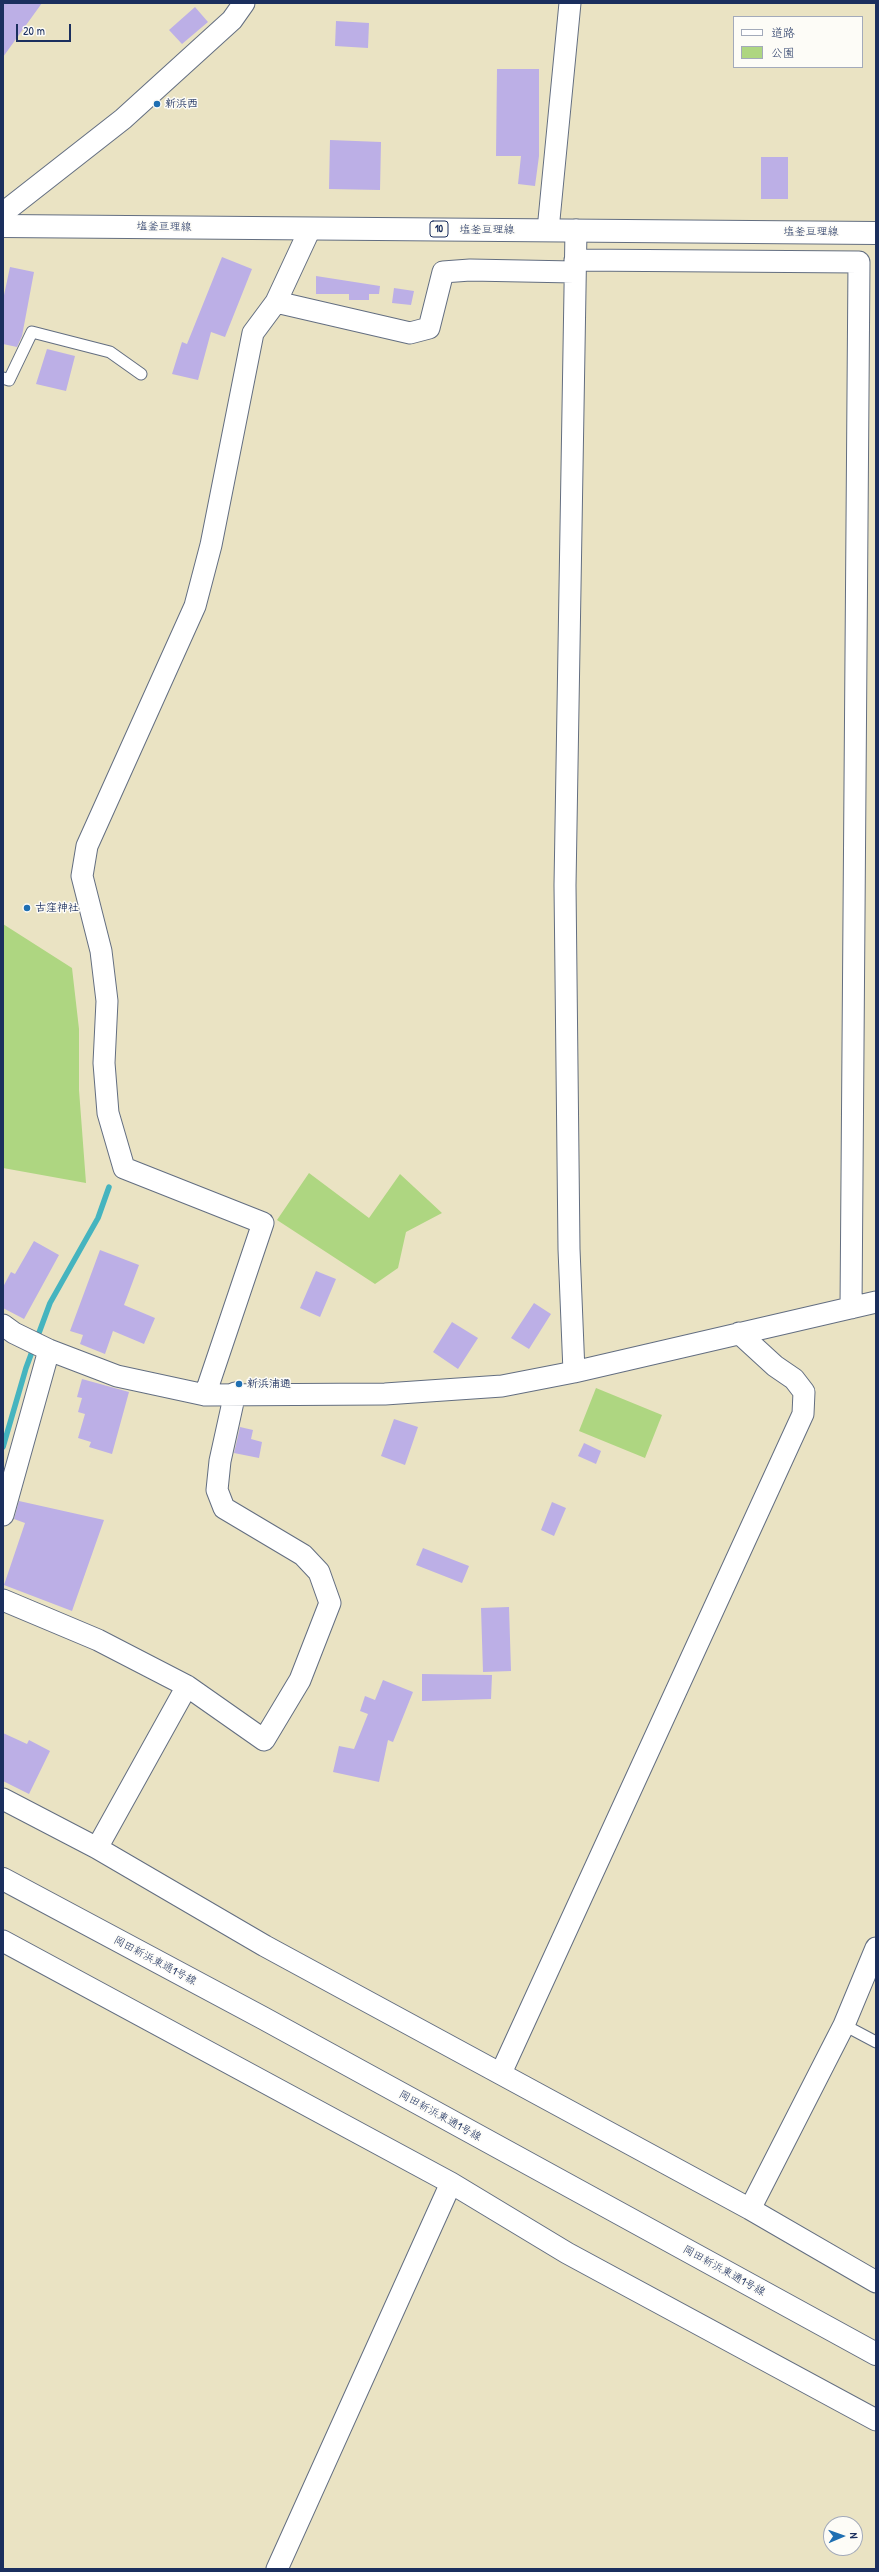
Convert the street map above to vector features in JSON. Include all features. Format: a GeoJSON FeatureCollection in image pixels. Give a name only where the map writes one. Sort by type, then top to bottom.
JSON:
{"type":"FeatureCollection","features":[{"type":"Feature","properties":{"kind":"street"},"geometry":{"type":"LineString","coordinates":[[3,213],[123,119],[232,20],[244,3]]}},
{"type":"Feature","properties":{"kind":"street"},"geometry":{"type":"LineString","coordinates":[[548,230],[570,3]]}},
{"type":"Feature","properties":{"kind":"street","name":"塩釜亘理線"},"geometry":{"type":"LineString","coordinates":[[3,226],[876,233]]}},
{"type":"Feature","properties":{"kind":"street"},"geometry":{"type":"LineString","coordinates":[[205,1395],[262,1223],[124,1168],[108,1113],[104,1063],[107,1002],[101,951],[82,876],[87,846],[195,606],[212,546],[253,333],[276,302],[310,229]]}},
{"type":"Feature","properties":{"kind":"street"},"geometry":{"type":"LineString","coordinates":[[574,1372],[569,1249],[565,885],[576,230]]}},
{"type":"Feature","properties":{"kind":"street"},"geometry":{"type":"LineString","coordinates":[[276,302],[410,333],[429,328],[443,272],[575,266],[867,262],[851,1308]]}},
{"type":"Feature","properties":{"kind":"street"},"geometry":{"type":"LineString","coordinates":[[3,1324],[22,1337],[46,1349],[117,1376],[205,1395],[235,1393],[385,1394],[502,1386],[574,1372],[876,1302]]}},
{"type":"Feature","properties":{"kind":"street"},"geometry":{"type":"LineString","coordinates":[[501,2073],[803,1414],[804,1392],[794,1378],[775,1366],[739,1333]]}},
{"type":"Feature","properties":{"kind":"street"},"geometry":{"type":"LineString","coordinates":[[3,1515],[46,1349]]}},
{"type":"Feature","properties":{"kind":"street"},"geometry":{"type":"LineString","coordinates":[[3,1600],[98,1640],[187,1686],[264,1740],[300,1680],[330,1603],[319,1572],[303,1555],[224,1508],[217,1490],[219,1468],[235,1393]]}},
{"type":"Feature","properties":{"kind":"street"},"geometry":{"type":"LineString","coordinates":[[97,1848],[187,1686]]}},
{"type":"Feature","properties":{"kind":"street"},"geometry":{"type":"LineString","coordinates":[[3,1799],[97,1848],[265,1946],[750,2209],[876,2282]]}},
{"type":"Feature","properties":{"kind":"street","name":"岡田新浜東通1号線"},"geometry":{"type":"LineString","coordinates":[[3,1879],[270,2022],[876,2354]]}},
{"type":"Feature","properties":{"kind":"street"},"geometry":{"type":"LineString","coordinates":[[3,1941],[451,2183],[567,2253],[876,2420]]}},
{"type":"Feature","properties":{"kind":"street"},"geometry":{"type":"LineString","coordinates":[[750,2209],[844,2025],[876,1948]]}},
{"type":"Feature","properties":{"kind":"street"},"geometry":{"type":"LineString","coordinates":[[277,2569],[451,2183]]}},
{"type":"Feature","properties":{"kind":"lane"},"geometry":{"type":"LineString","coordinates":[[3,378],[9,380],[32,332],[110,352],[141,374]]}},
{"type":"Feature","properties":{"kind":"lane"},"geometry":{"type":"LineString","coordinates":[[844,2025],[876,2042]]}},
{"type":"Feature","properties":{"kind":"green space"},"geometry":{"type":"Polygon","coordinates":[[[3,924],[72,968],[79,1029],[79,1090],[86,1183],[3,1168],[3,924]]]}},
{"type":"Feature","properties":{"kind":"green space"},"geometry":{"type":"Polygon","coordinates":[[[309,1173],[369,1218],[400,1174],[442,1213],[406,1232],[398,1268],[375,1284],[277,1220],[309,1173]]]}},
{"type":"Feature","properties":{"kind":"green space"},"geometry":{"type":"Polygon","coordinates":[[[596,1388],[662,1415],[645,1458],[579,1431],[596,1388]]]}},
{"type":"Feature","properties":{"kind":"building"},"geometry":{"type":"Polygon","coordinates":[[[3,3],[42,3],[3,57],[3,3]]]}},
{"type":"Feature","properties":{"kind":"building"},"geometry":{"type":"Polygon","coordinates":[[[195,7],[208,22],[182,44],[169,30],[195,7]]]}},
{"type":"Feature","properties":{"kind":"building"},"geometry":{"type":"Polygon","coordinates":[[[336,21],[369,23],[368,48],[335,46],[336,21]]]}},
{"type":"Feature","properties":{"kind":"building"},"geometry":{"type":"Polygon","coordinates":[[[497,69],[539,69],[539,156],[535,186],[518,184],[521,156],[496,156],[497,69]]]}},
{"type":"Feature","properties":{"kind":"building"},"geometry":{"type":"Polygon","coordinates":[[[330,140],[381,142],[380,190],[329,189],[330,140]]]}},
{"type":"Feature","properties":{"kind":"building"},"geometry":{"type":"Polygon","coordinates":[[[761,157],[788,157],[788,199],[761,199],[761,157]]]}},
{"type":"Feature","properties":{"kind":"building"},"geometry":{"type":"Polygon","coordinates":[[[222,257],[252,269],[225,337],[211,332],[198,380],[172,374],[182,342],[187,344],[222,257]]]}},
{"type":"Feature","properties":{"kind":"building"},"geometry":{"type":"Polygon","coordinates":[[[10,267],[34,272],[22,336],[17,347],[3,344],[3,300],[10,267]]]}},
{"type":"Feature","properties":{"kind":"building"},"geometry":{"type":"Polygon","coordinates":[[[316,276],[380,286],[379,294],[369,294],[369,300],[349,300],[349,294],[316,294],[316,276]]]}},
{"type":"Feature","properties":{"kind":"building"},"geometry":{"type":"Polygon","coordinates":[[[394,288],[414,291],[411,305],[392,303],[394,288]]]}},
{"type":"Feature","properties":{"kind":"building"},"geometry":{"type":"Polygon","coordinates":[[[47,349],[75,356],[66,391],[36,384],[47,349]]]}},
{"type":"Feature","properties":{"kind":"building"},"geometry":{"type":"Polygon","coordinates":[[[34,1241],[59,1255],[24,1319],[3,1308],[3,1287],[11,1272],[15,1274],[34,1241]]]}},
{"type":"Feature","properties":{"kind":"building"},"geometry":{"type":"Polygon","coordinates":[[[100,1250],[139,1265],[124,1305],[155,1318],[144,1344],[113,1331],[105,1354],[80,1344],[83,1335],[70,1331],[100,1250]]]}},
{"type":"Feature","properties":{"kind":"building"},"geometry":{"type":"Polygon","coordinates":[[[316,1271],[336,1279],[320,1317],[300,1308],[316,1271]]]}},
{"type":"Feature","properties":{"kind":"building"},"geometry":{"type":"Polygon","coordinates":[[[534,1303],[551,1314],[529,1349],[511,1338],[534,1303]]]}},
{"type":"Feature","properties":{"kind":"building"},"geometry":{"type":"Polygon","coordinates":[[[452,1322],[478,1338],[458,1369],[433,1352],[452,1322]]]}},
{"type":"Feature","properties":{"kind":"building"},"geometry":{"type":"Polygon","coordinates":[[[82,1379],[129,1392],[112,1454],[89,1447],[91,1442],[78,1438],[85,1414],[78,1412],[82,1398],[77,1397],[82,1379]]]}},
{"type":"Feature","properties":{"kind":"building"},"geometry":{"type":"Polygon","coordinates":[[[394,1419],[418,1427],[405,1465],[381,1456],[394,1419]]]}},
{"type":"Feature","properties":{"kind":"building"},"geometry":{"type":"Polygon","coordinates":[[[240,1427],[253,1430],[251,1439],[262,1442],[259,1458],[234,1453],[240,1427]]]}},
{"type":"Feature","properties":{"kind":"building"},"geometry":{"type":"Polygon","coordinates":[[[584,1443],[601,1451],[596,1464],[578,1456],[584,1443]]]}},
{"type":"Feature","properties":{"kind":"building"},"geometry":{"type":"Polygon","coordinates":[[[19,1501],[104,1520],[72,1611],[4,1585],[25,1523],[14,1519],[19,1501]]]}},
{"type":"Feature","properties":{"kind":"building"},"geometry":{"type":"Polygon","coordinates":[[[552,1502],[566,1508],[554,1536],[541,1530],[552,1502]]]}},
{"type":"Feature","properties":{"kind":"building"},"geometry":{"type":"Polygon","coordinates":[[[423,1548],[469,1566],[462,1583],[416,1565],[423,1548]]]}},
{"type":"Feature","properties":{"kind":"building"},"geometry":{"type":"Polygon","coordinates":[[[509,1607],[511,1671],[483,1672],[481,1608],[509,1607]]]}},
{"type":"Feature","properties":{"kind":"building"},"geometry":{"type":"Polygon","coordinates":[[[422,1674],[492,1675],[491,1699],[422,1701],[422,1674]]]}},
{"type":"Feature","properties":{"kind":"building"},"geometry":{"type":"Polygon","coordinates":[[[383,1680],[413,1692],[393,1742],[388,1740],[379,1782],[333,1772],[339,1746],[354,1749],[368,1714],[360,1711],[365,1696],[375,1700],[383,1680]]]}},
{"type":"Feature","properties":{"kind":"building"},"geometry":{"type":"Polygon","coordinates":[[[3,1733],[27,1744],[29,1740],[50,1751],[29,1794],[3,1781],[3,1733]]]}},
{"type":"Feature","properties":{"kind":"waterway"},"geometry":{"type":"LineString","coordinates":[[3,1447],[26,1368],[50,1303],[98,1218],[109,1187]]}},
{"type":"Feature","properties":{"kind":"place","name":"新浜西"},"geometry":{"type":"Point","coordinates":[157,104]}},
{"type":"Feature","properties":{"kind":"place","name":"古窪神社"},"geometry":{"type":"Point","coordinates":[27,908]}},
{"type":"Feature","properties":{"kind":"place","name":"新浜浦通"},"geometry":{"type":"Point","coordinates":[239,1384]}}]}
